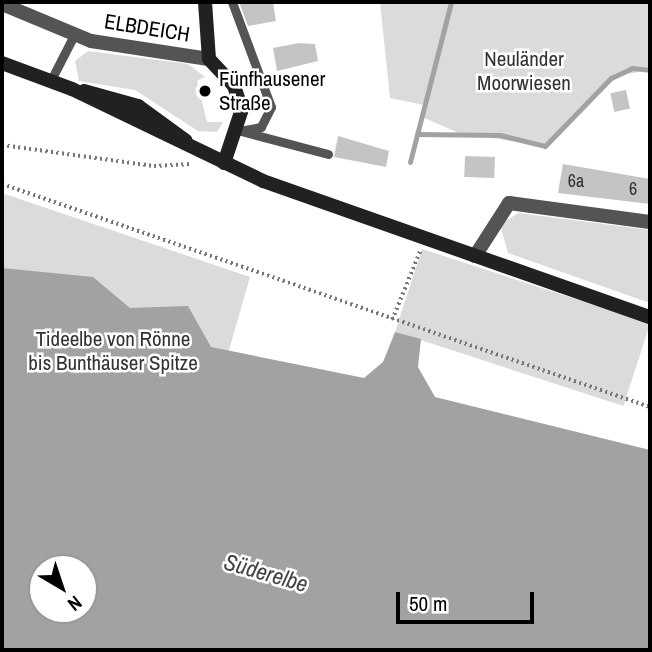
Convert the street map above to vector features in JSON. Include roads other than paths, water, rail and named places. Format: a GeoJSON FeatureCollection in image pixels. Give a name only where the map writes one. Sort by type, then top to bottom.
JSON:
{"type":"FeatureCollection","features":[{"type":"Feature","properties":{"kind":"street"},"geometry":{"type":"LineString","coordinates":[[205,2],[209,59],[239,96],[239,131],[224,163]]}},
{"type":"Feature","properties":{"kind":"street","name":"ELBDEICH"},"geometry":{"type":"LineString","coordinates":[[2,4],[74,36],[209,59]]}},
{"type":"Feature","properties":{"kind":"street"},"geometry":{"type":"LineString","coordinates":[[2,63],[72,89],[138,106],[197,150],[263,181],[650,317]]}},
{"type":"Feature","properties":{"kind":"street"},"geometry":{"type":"LineString","coordinates":[[475,256],[509,203],[650,222]]}},
{"type":"Feature","properties":{"kind":"lane"},"geometry":{"type":"LineString","coordinates":[[232,2],[271,107],[261,127],[239,131]]}},
{"type":"Feature","properties":{"kind":"lane"},"geometry":{"type":"LineString","coordinates":[[51,80],[74,36]]}},
{"type":"Feature","properties":{"kind":"lane"},"geometry":{"type":"LineString","coordinates":[[239,131],[328,154]]}},
{"type":"Feature","properties":{"kind":"water","name":"Süderelbe"},"geometry":{"type":"Polygon","coordinates":[[[2,268],[93,277],[130,308],[188,306],[211,347],[364,378],[383,362],[395,332],[421,339],[418,367],[435,397],[650,450],[650,650],[2,650],[2,268]]]}},
{"type":"Feature","properties":{"kind":"waterway"},"geometry":{"type":"LineString","coordinates":[[410,162],[451,2]]}},
{"type":"Feature","properties":{"kind":"waterway"},"geometry":{"type":"LineString","coordinates":[[417,134],[500,135],[545,146],[611,78],[632,68],[650,70]]}},
{"type":"Feature","properties":{"kind":"place","name":"Fünfhausener Straße"},"geometry":{"type":"Point","coordinates":[205,91]}},
{"type":"Feature","properties":{"kind":"park label","name":"Neuländer Moorwiesen"},"geometry":{"type":"Point","coordinates":[524,71]}},
{"type":"Feature","properties":{"kind":"park label","name":"Tideelbe von Rönne bis Bunthäuser Spitze"},"geometry":{"type":"Point","coordinates":[113,351]}}]}
